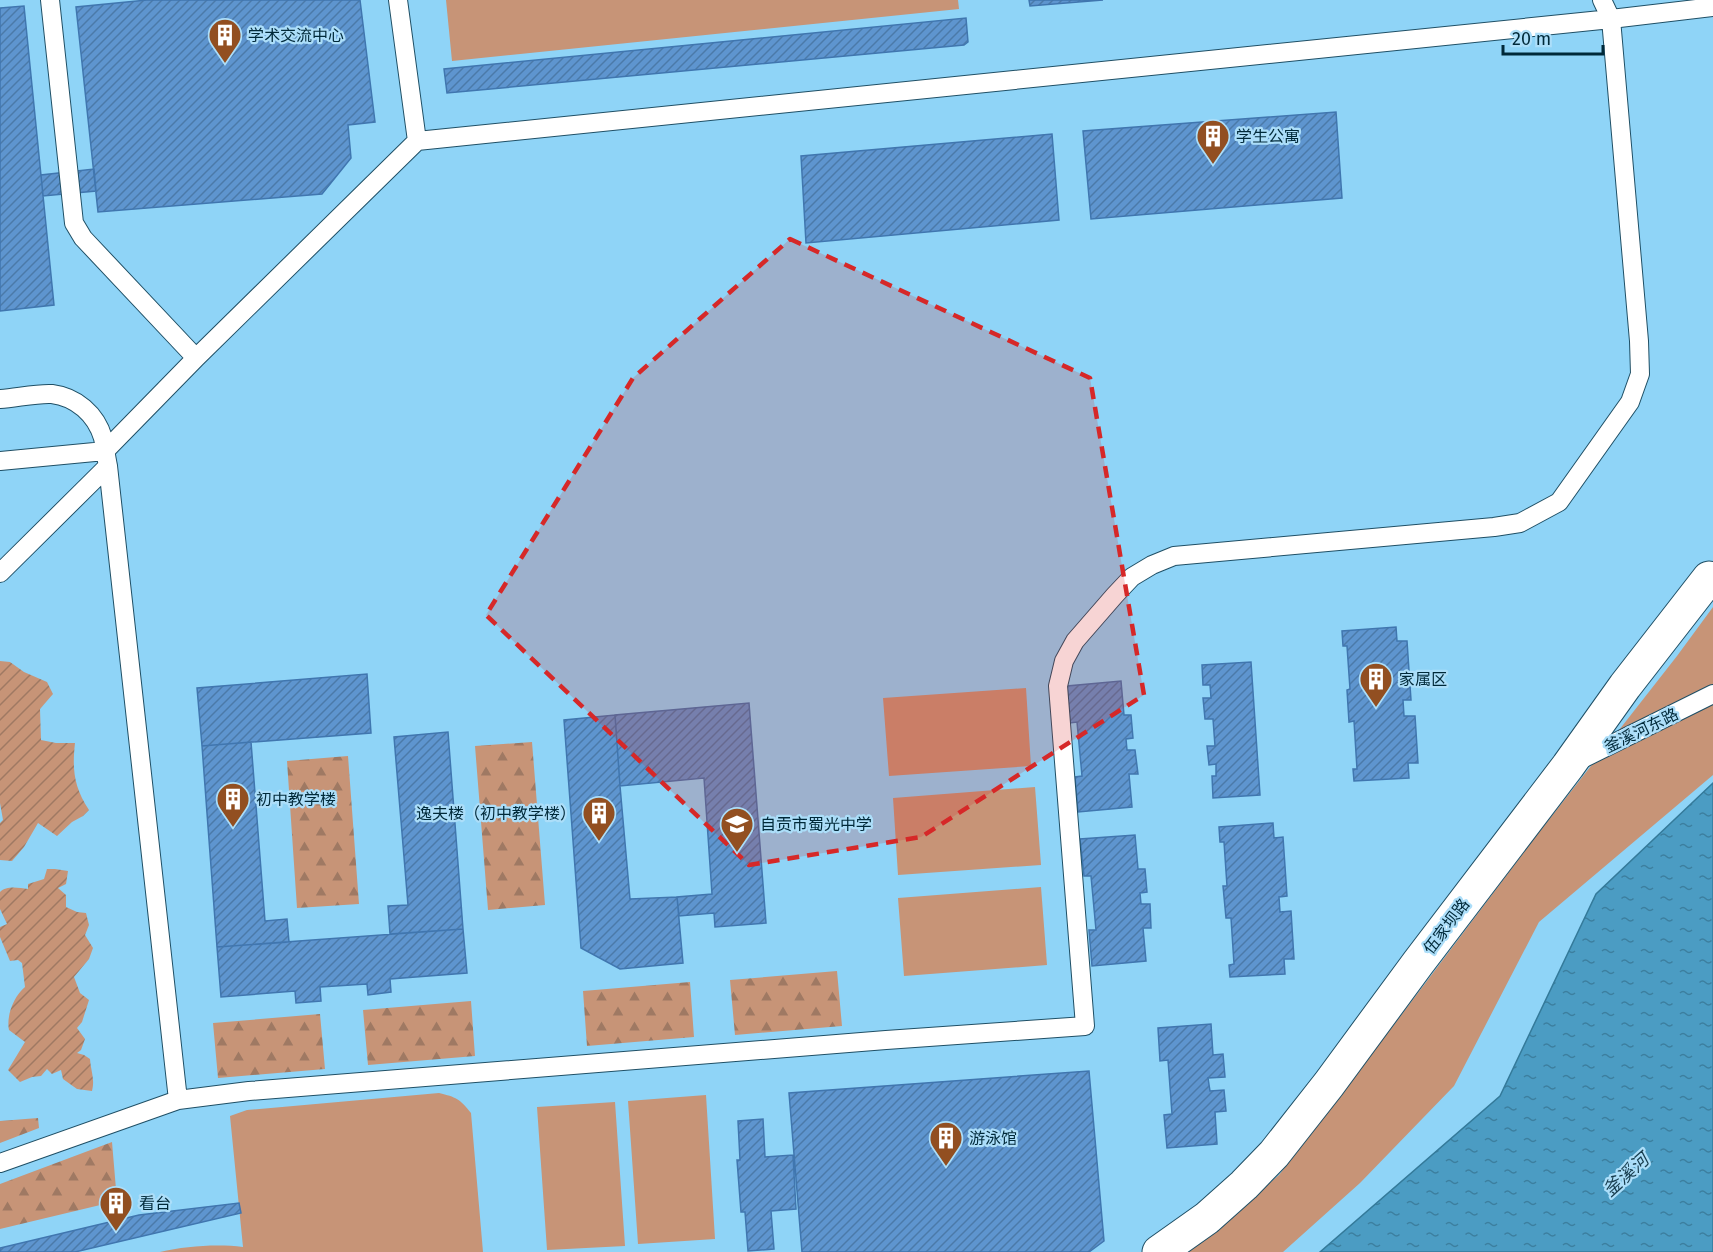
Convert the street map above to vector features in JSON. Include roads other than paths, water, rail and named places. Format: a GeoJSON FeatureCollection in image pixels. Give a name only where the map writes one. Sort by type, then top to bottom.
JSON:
{"type":"FeatureCollection","features":[{"type":"Feature","properties":{"kind":"street","name":"伍家坝路"},"geometry":{"type":"LineString","coordinates":[[1160,1252],[1207,1218],[1274,1154],[1568,766],[1712,570]]}},
{"type":"Feature","properties":{"kind":"lane"},"geometry":{"type":"LineString","coordinates":[[50,0],[74,223],[83,238],[196,358]]}},
{"type":"Feature","properties":{"kind":"lane"},"geometry":{"type":"LineString","coordinates":[[398,0],[417,141]]}},
{"type":"Feature","properties":{"kind":"lane"},"geometry":{"type":"LineString","coordinates":[[0,1164],[178,1100],[261,1090],[1085,1026],[1058,686],[1064,661],[1075,641],[1115,595],[1132,577],[1174,556],[1520,523],[1559,502],[1630,402],[1640,374],[1639,341],[1611,19],[1602,0]]}},
{"type":"Feature","properties":{"kind":"lane"},"geometry":{"type":"LineString","coordinates":[[0,573],[196,358],[417,141],[1713,7]]}},
{"type":"Feature","properties":{"kind":"lane"},"geometry":{"type":"LineString","coordinates":[[0,399],[51,394],[74,400],[88,411],[103,438],[178,1100]]}},
{"type":"Feature","properties":{"kind":"lane"},"geometry":{"type":"LineString","coordinates":[[0,461],[107,458]]}},
{"type":"Feature","properties":{"kind":"lane","name":"釜溪河东路"},"geometry":{"type":"LineString","coordinates":[[1568,766],[1713,694]]}},
{"type":"Feature","properties":{"kind":"water","name":"釜溪河"},"geometry":{"type":"Polygon","coordinates":[[[1713,783],[1713,1252],[1320,1252],[1500,1096],[1596,894],[1713,783]]]}},
{"type":"Feature","properties":{"kind":"place","name":"学术交流中心"},"geometry":{"type":"Point","coordinates":[225,64]}},
{"type":"Feature","properties":{"kind":"place","name":"学生公寓"},"geometry":{"type":"Point","coordinates":[1213,165]}},
{"type":"Feature","properties":{"kind":"place","name":"家属区"},"geometry":{"type":"Point","coordinates":[1376,708]}},
{"type":"Feature","properties":{"kind":"place","name":"初中教学楼"},"geometry":{"type":"Point","coordinates":[233,828]}},
{"type":"Feature","properties":{"kind":"place","name":"逸夫楼（初中教学楼）"},"geometry":{"type":"Point","coordinates":[599,842]}},
{"type":"Feature","properties":{"kind":"place","name":"自贡市蜀光中学"},"geometry":{"type":"Point","coordinates":[737,853]}},
{"type":"Feature","properties":{"kind":"place","name":"游泳馆"},"geometry":{"type":"Point","coordinates":[946,1167]}},
{"type":"Feature","properties":{"kind":"place","name":"看台"},"geometry":{"type":"Point","coordinates":[116,1232]}}]}
